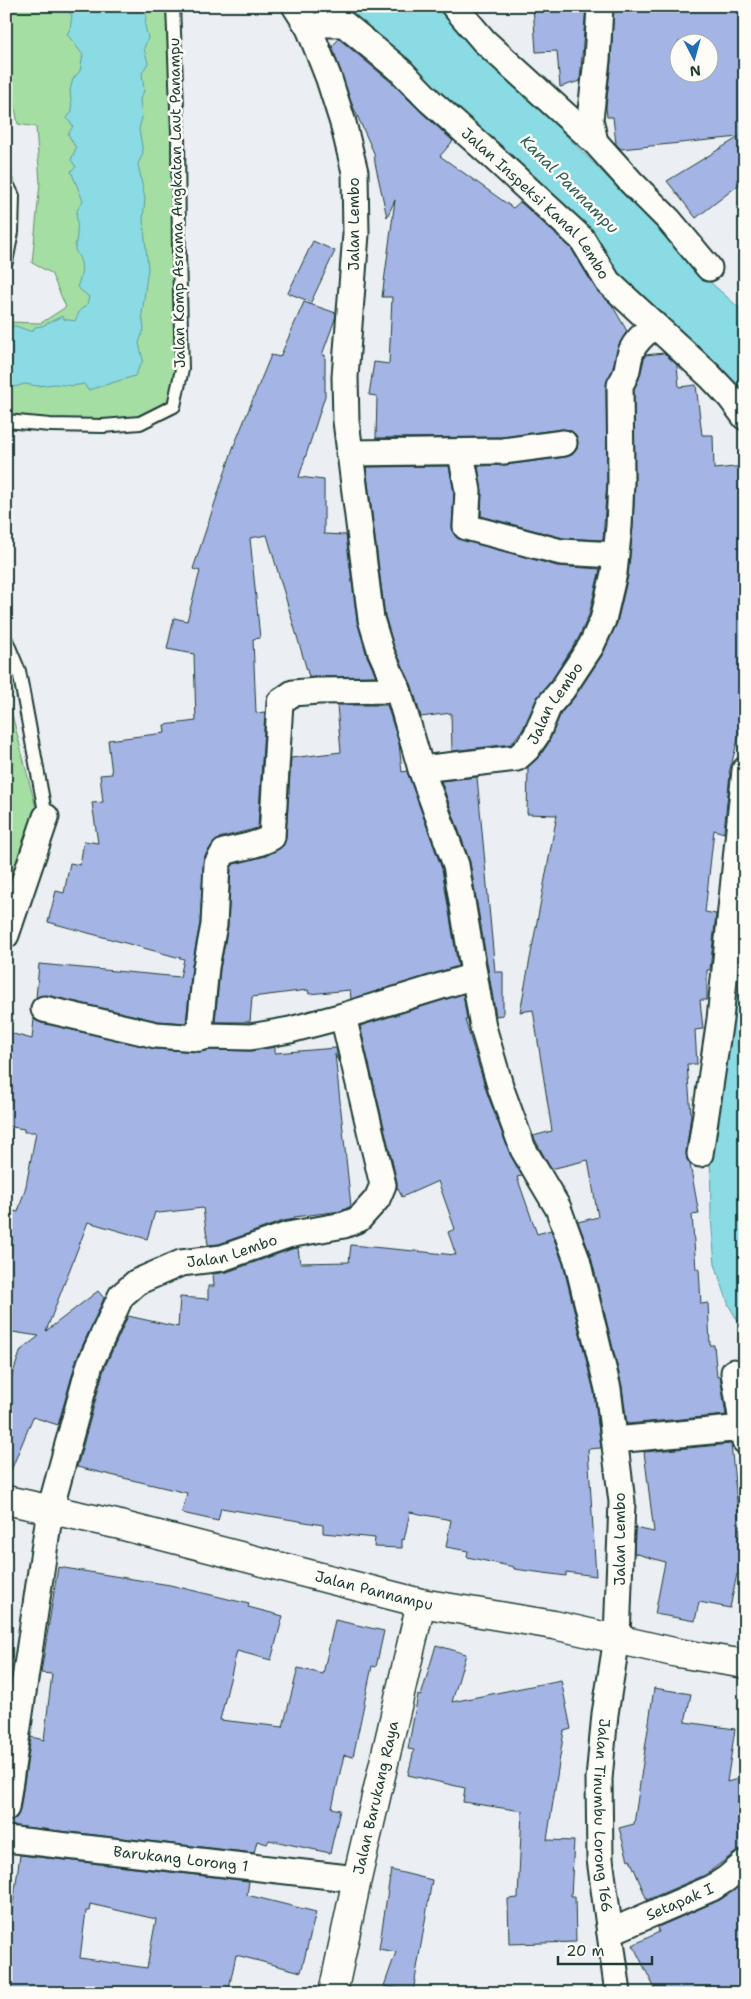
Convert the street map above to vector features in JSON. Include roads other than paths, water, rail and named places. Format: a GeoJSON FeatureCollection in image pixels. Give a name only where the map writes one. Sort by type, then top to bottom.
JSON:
{"type":"FeatureCollection","features":[{"type":"Feature","properties":{"kind":"main road","name":"Jalan Pannampu"},"geometry":{"type":"LineString","coordinates":[[6,1500],[116,1524],[421,1603],[554,1625],[678,1653],[745,1664]]}},
{"type":"Feature","properties":{"kind":"main road","name":"Jalan Barukang Raya"},"geometry":{"type":"LineString","coordinates":[[332,1993],[421,1603]]}},
{"type":"Feature","properties":{"kind":"street","name":"Jalan Lembo"},"geometry":{"type":"LineString","coordinates":[[295,6],[309,28],[329,79],[343,123],[355,172],[355,267],[345,377],[346,420],[371,619],[398,690],[421,769],[456,865],[483,1027],[501,1089],[523,1150],[558,1208],[577,1260],[608,1389],[622,1502],[617,1638]]}},
{"type":"Feature","properties":{"kind":"street"},"geometry":{"type":"LineString","coordinates":[[454,6],[484,41],[595,142],[669,220],[709,268]]}},
{"type":"Feature","properties":{"kind":"street"},"geometry":{"type":"LineString","coordinates":[[595,142],[590,119],[597,60],[600,6]]}},
{"type":"Feature","properties":{"kind":"street","name":"Jalan Inspeksi Kanal Lembo"},"geometry":{"type":"LineString","coordinates":[[309,28],[324,24],[344,24],[401,71],[430,102],[582,239],[608,282],[710,376],[730,397],[745,417]]}},
{"type":"Feature","properties":{"kind":"street","name":"Jalan Lembo"},"geometry":{"type":"LineString","coordinates":[[421,769],[517,758],[536,736],[549,705],[573,675],[598,633],[614,573],[619,526],[621,489],[620,385],[628,374],[630,354],[633,347],[654,326]]}},
{"type":"Feature","properties":{"kind":"street"},"geometry":{"type":"LineString","coordinates":[[349,453],[461,453],[564,447]]}},
{"type":"Feature","properties":{"kind":"street"},"geometry":{"type":"LineString","coordinates":[[461,453],[468,491],[466,527],[561,552],[615,556]]}},
{"type":"Feature","properties":{"kind":"street"},"geometry":{"type":"LineString","coordinates":[[199,1038],[206,967],[214,925],[217,864],[224,852],[239,847],[260,844],[272,837],[280,702],[293,693],[398,690]]}},
{"type":"Feature","properties":{"kind":"street"},"geometry":{"type":"LineString","coordinates":[[700,1154],[719,1028],[745,770]]}},
{"type":"Feature","properties":{"kind":"street"},"geometry":{"type":"LineString","coordinates":[[6,935],[46,817]]}},
{"type":"Feature","properties":{"kind":"street"},"geometry":{"type":"LineString","coordinates":[[44,1009],[156,1035],[199,1038],[209,1036],[250,1037],[290,1030],[343,1016],[474,976]]}},
{"type":"Feature","properties":{"kind":"street","name":"Jalan Lembo"},"geometry":{"type":"LineString","coordinates":[[6,1808],[50,1510],[90,1364],[121,1296],[137,1282],[181,1263],[222,1258],[288,1235],[344,1225],[359,1218],[376,1199],[383,1185],[343,1016]]}},
{"type":"Feature","properties":{"kind":"street"},"geometry":{"type":"LineString","coordinates":[[615,1440],[744,1435],[734,1372]]}},
{"type":"Feature","properties":{"kind":"street","name":"Jalan Tinumbu Lorong 166"},"geometry":{"type":"LineString","coordinates":[[617,1638],[605,1714],[598,1779],[600,1859],[618,1993]]}},
{"type":"Feature","properties":{"kind":"street","name":"Barukang Lorong 1"},"geometry":{"type":"LineString","coordinates":[[6,1839],[357,1879]]}},
{"type":"Feature","properties":{"kind":"street","name":"Setapak I"},"geometry":{"type":"LineString","coordinates":[[610,1932],[712,1888],[745,1863]]}},
{"type":"Feature","properties":{"kind":"lane","name":"Jalan Komp Asrama Angkatan Laut Panampu"},"geometry":{"type":"LineString","coordinates":[[6,421],[50,425],[103,426],[140,423],[174,406],[182,369],[178,132],[173,6]]}},
{"type":"Feature","properties":{"kind":"lane"},"geometry":{"type":"LineString","coordinates":[[6,182],[13,196],[12,232],[6,262]]}},
{"type":"Feature","properties":{"kind":"lane"},"geometry":{"type":"LineString","coordinates":[[6,640],[19,671],[46,817]]}},
{"type":"Feature","properties":{"kind":"water"},"geometry":{"type":"Polygon","coordinates":[[[65,6],[147,6],[145,26],[148,38],[144,48],[148,63],[142,73],[144,91],[140,99],[142,118],[139,129],[143,153],[138,164],[145,199],[143,219],[148,268],[142,314],[144,329],[139,343],[143,360],[135,376],[88,390],[84,384],[73,386],[55,384],[38,386],[24,384],[15,387],[6,383],[6,326],[16,326],[32,332],[35,327],[42,326],[62,316],[64,319],[75,321],[80,310],[87,305],[89,297],[77,287],[82,268],[75,250],[77,213],[83,201],[71,171],[76,167],[71,160],[76,148],[68,134],[73,126],[67,118],[72,112],[70,90],[73,79],[80,71],[83,55],[67,34],[70,29],[72,15],[63,8],[65,6]]]}},
{"type":"Feature","properties":{"kind":"water","name":"Kanal Pannampu"},"geometry":{"type":"Polygon","coordinates":[[[330,6],[438,6],[622,192],[645,210],[709,281],[745,313],[745,407],[355,27],[330,6]]]}},
{"type":"Feature","properties":{"kind":"water"},"geometry":{"type":"Polygon","coordinates":[[[745,957],[745,1333],[729,1306],[715,1264],[711,1218],[710,1140],[726,1020],[740,990],[745,957]]]}}]}
